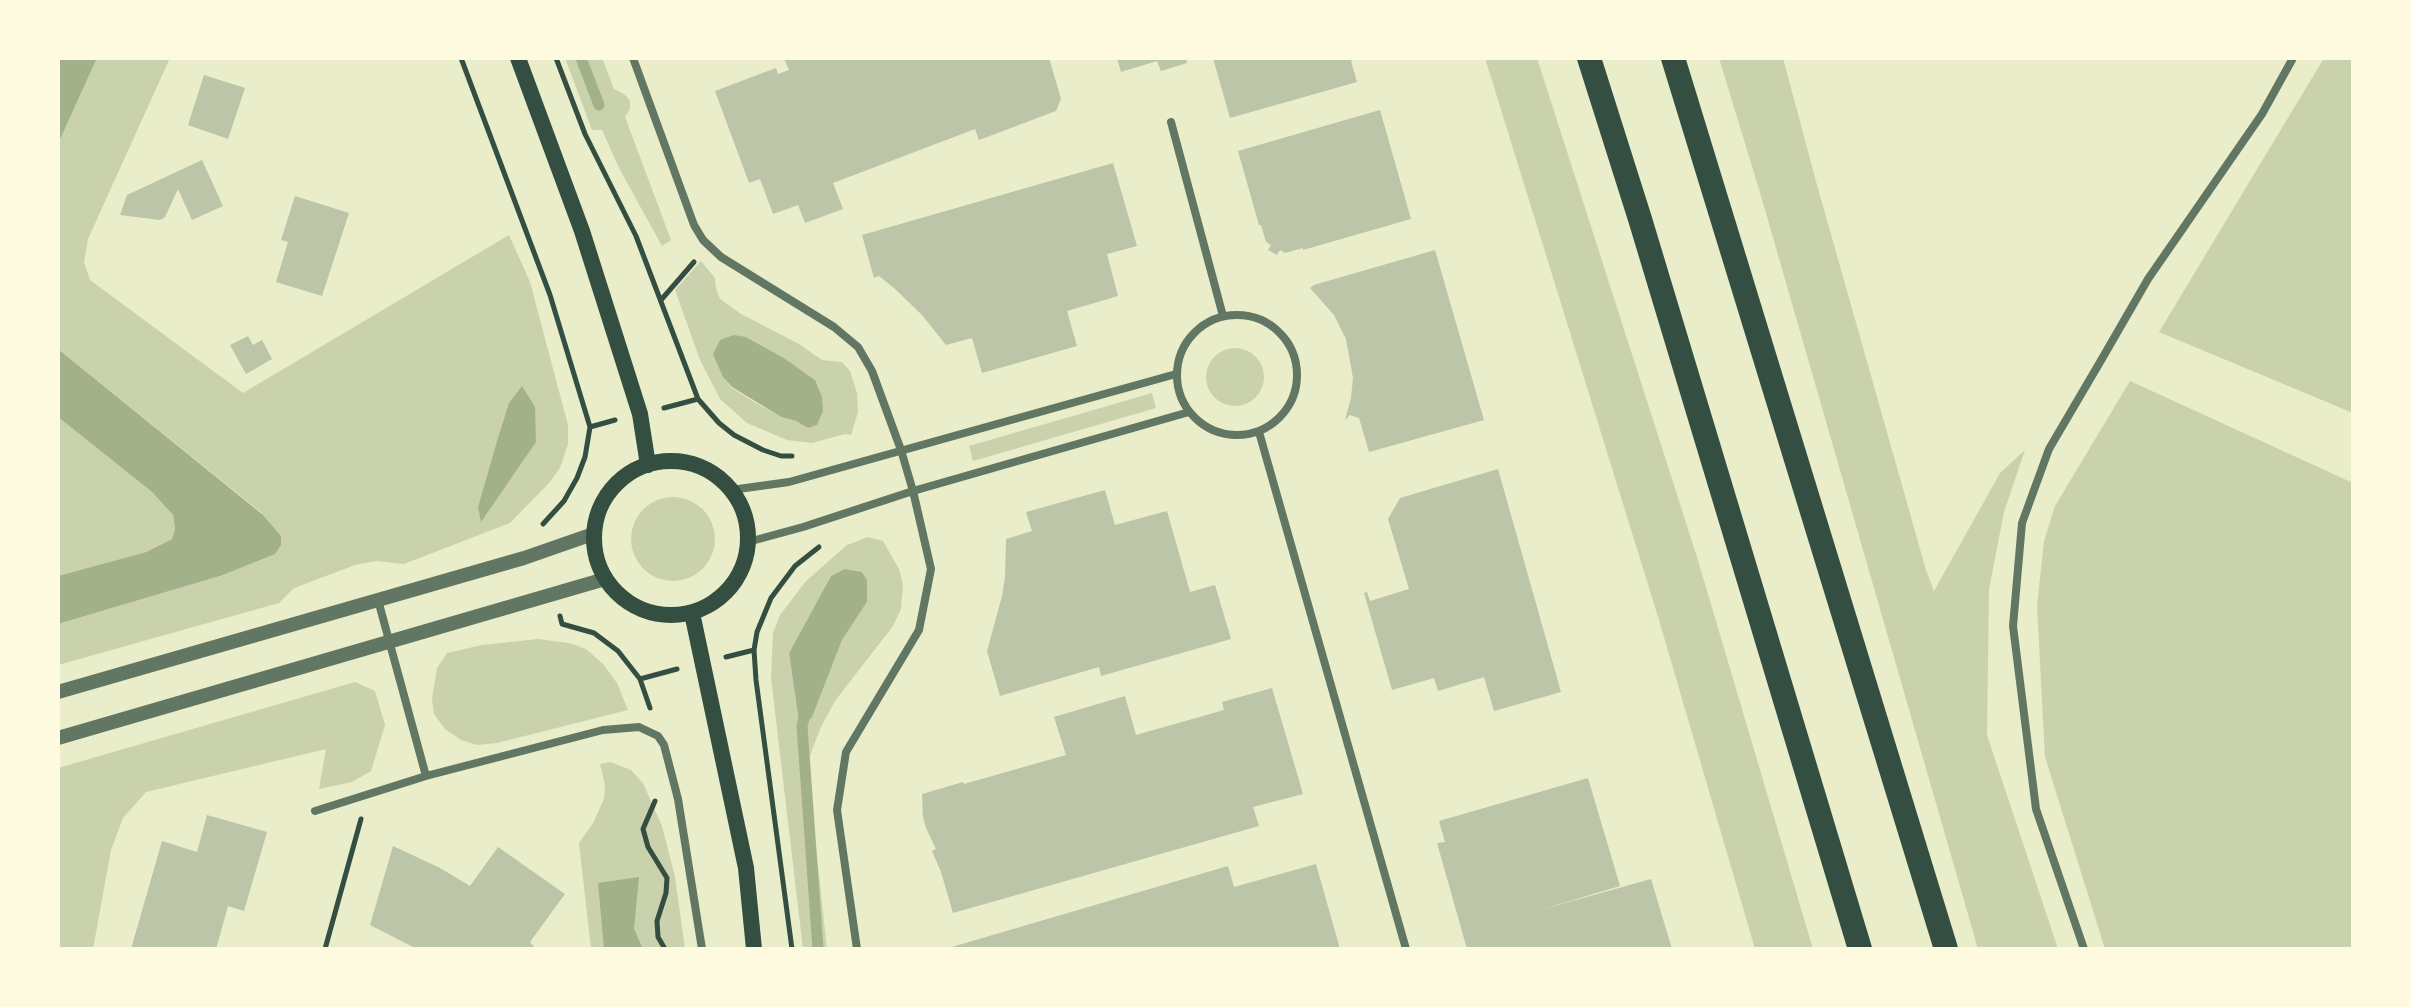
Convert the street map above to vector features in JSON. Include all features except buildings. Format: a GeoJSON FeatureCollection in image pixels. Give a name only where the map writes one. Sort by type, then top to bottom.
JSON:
{"type":"FeatureCollection","features":[{"type":"Feature","properties":{"kind":"highway"},"geometry":{"type":"LineString","coordinates":[[1589,58],[1860,949]]}},
{"type":"Feature","properties":{"kind":"highway"},"geometry":{"type":"LineString","coordinates":[[1673,58],[1946,949]]}},
{"type":"Feature","properties":{"kind":"main road"},"geometry":{"type":"LineString","coordinates":[[518,58],[582,231],[640,414],[648,465]]}},
{"type":"Feature","properties":{"kind":"main road"},"geometry":{"type":"LineString","coordinates":[[666,461],[685,463],[718,477],[731,490],[747,523],[748,542],[743,565],[731,586],[714,602],[692,613],[672,616],[652,613],[617,595],[605,579],[596,557],[593,534],[598,511],[610,491],[627,474],[666,461]]}},
{"type":"Feature","properties":{"kind":"main road"},"geometry":{"type":"LineString","coordinates":[[692,613],[746,868],[754,949]]}},
{"type":"Feature","properties":{"kind":"street"},"geometry":{"type":"LineString","coordinates":[[633,58],[694,225],[721,257],[834,327],[858,347],[872,371],[913,491],[931,569],[919,630],[846,752],[837,810],[857,949]]}},
{"type":"Feature","properties":{"kind":"street"},"geometry":{"type":"LineString","coordinates":[[2084,949],[2036,809],[2013,626],[2022,523],[2049,449],[2087,383],[2148,279],[2262,114],[2293,58]]}},
{"type":"Feature","properties":{"kind":"street"},"geometry":{"type":"LineString","coordinates":[[1171,122],[1223,316]]}},
{"type":"Feature","properties":{"kind":"street"},"geometry":{"type":"LineString","coordinates":[[1243,315],[1263,320],[1279,331],[1291,348],[1297,367],[1297,387],[1290,406],[1277,421],[1259,432],[1240,436],[1221,434],[1203,425],[1189,412],[1179,394],[1176,374],[1180,354],[1190,337],[1205,323],[1223,316],[1243,315]]}},
{"type":"Feature","properties":{"kind":"street"},"geometry":{"type":"LineString","coordinates":[[731,490],[789,482],[1176,374]]}},
{"type":"Feature","properties":{"kind":"street"},"geometry":{"type":"LineString","coordinates":[[748,542],[1189,412]]}},
{"type":"Feature","properties":{"kind":"street"},"geometry":{"type":"LineString","coordinates":[[1259,432],[1406,949]]}},
{"type":"Feature","properties":{"kind":"street"},"geometry":{"type":"LineString","coordinates":[[58,692],[524,558],[593,534]]}},
{"type":"Feature","properties":{"kind":"street"},"geometry":{"type":"LineString","coordinates":[[58,738],[605,579]]}},
{"type":"Feature","properties":{"kind":"street"},"geometry":{"type":"LineString","coordinates":[[378,600],[426,776]]}},
{"type":"Feature","properties":{"kind":"street"},"geometry":{"type":"LineString","coordinates":[[315,811],[426,776],[603,730],[639,727],[658,736],[664,745],[684,832],[702,949]]}},
{"type":"Feature","properties":{"kind":"path"},"geometry":{"type":"LineString","coordinates":[[461,58],[550,295],[590,427],[585,457],[571,489],[551,517],[536,530]]}},
{"type":"Feature","properties":{"kind":"path"},"geometry":{"type":"LineString","coordinates":[[556,58],[585,134],[636,236],[698,399],[734,435],[781,456]]}},
{"type":"Feature","properties":{"kind":"path"},"geometry":{"type":"LineString","coordinates":[[661,300],[708,245]]}},
{"type":"Feature","properties":{"kind":"path"},"geometry":{"type":"LineString","coordinates":[[792,949],[754,650],[757,632],[771,598],[795,566],[811,553]]}},
{"type":"Feature","properties":{"kind":"path"},"geometry":{"type":"LineString","coordinates":[[665,949],[658,937],[657,921],[666,893],[667,878],[648,847],[643,829],[669,765]]}},
{"type":"Feature","properties":{"kind":"path"},"geometry":{"type":"LineString","coordinates":[[325,949],[367,795]]}},
{"type":"Feature","properties":{"kind":"shaded area"},"geometry":{"type":"Polygon","coordinates":[[[58,58],[97,58],[58,144],[58,58]]]}},
{"type":"Feature","properties":{"kind":"shaded area"},"geometry":{"type":"Polygon","coordinates":[[[97,58],[170,58],[88,239],[84,262],[90,280],[243,393],[509,235],[530,282],[568,425],[568,444],[560,468],[510,523],[404,564],[376,561],[355,565],[294,588],[279,603],[58,665],[58,624],[220,576],[262,513],[58,349],[58,144],[97,58]]]}},
{"type":"Feature","properties":{"kind":"shaded area"},"geometry":{"type":"Polygon","coordinates":[[[565,58],[602,58],[614,89],[630,101],[625,117],[671,240],[662,246],[602,130],[592,130],[565,58]]]}},
{"type":"Feature","properties":{"kind":"shaded area"},"geometry":{"type":"Polygon","coordinates":[[[1485,58],[1537,58],[1697,557],[1813,949],[1755,949],[1659,620],[1485,58]]]}},
{"type":"Feature","properties":{"kind":"shaded area"},"geometry":{"type":"Polygon","coordinates":[[[1719,58],[1783,58],[1934,591],[2000,473],[2025,450],[2004,512],[1989,589],[1987,735],[2058,949],[1978,949],[1719,58]]]}},
{"type":"Feature","properties":{"kind":"shaded area"},"geometry":{"type":"Polygon","coordinates":[[[2324,58],[2353,58],[2353,413],[2159,332],[2324,58]]]}},
{"type":"Feature","properties":{"kind":"shaded area"},"geometry":{"type":"Polygon","coordinates":[[[701,261],[715,278],[720,299],[822,360],[842,362],[850,371],[857,393],[858,412],[851,435],[812,443],[787,440],[747,423],[720,399],[700,360],[675,290],[701,261]],[[746,337],[723,377],[732,388],[754,402],[809,428],[815,380],[746,337]]]}},
{"type":"Feature","properties":{"kind":"shaded area"},"geometry":{"type":"Polygon","coordinates":[[[734,335],[746,337],[784,358],[815,380],[822,397],[823,411],[817,425],[808,428],[781,417],[732,387],[723,377],[713,354],[720,340],[734,335]]]}},
{"type":"Feature","properties":{"kind":"shaded area"},"geometry":{"type":"Polygon","coordinates":[[[1235,348],[1256,356],[1264,377],[1256,398],[1235,406],[1214,398],[1206,377],[1214,356],[1235,348]]]}},
{"type":"Feature","properties":{"kind":"shaded area"},"geometry":{"type":"Polygon","coordinates":[[[58,349],[262,514],[281,536],[281,545],[275,554],[220,576],[58,624],[58,576],[146,552],[172,539],[175,529],[173,515],[152,492],[58,417],[58,349]]]}},
{"type":"Feature","properties":{"kind":"shaded area"},"geometry":{"type":"Polygon","coordinates":[[[2130,381],[2353,483],[2353,949],[2105,949],[2045,757],[2037,606],[2044,541],[2055,506],[2130,381]]]}},
{"type":"Feature","properties":{"kind":"shaded area"},"geometry":{"type":"Polygon","coordinates":[[[522,386],[535,407],[536,442],[481,522],[478,507],[498,438],[509,403],[522,386]]]}},
{"type":"Feature","properties":{"kind":"shaded area"},"geometry":{"type":"Polygon","coordinates":[[[1152,393],[1156,408],[973,461],[969,446],[1152,393]]]}},
{"type":"Feature","properties":{"kind":"shaded area"},"geometry":{"type":"Polygon","coordinates":[[[58,417],[152,492],[173,515],[175,529],[172,539],[146,552],[58,576],[58,417]]]}},
{"type":"Feature","properties":{"kind":"shaded area"},"geometry":{"type":"Polygon","coordinates":[[[673,497],[689,500],[703,509],[712,523],[715,539],[712,555],[703,569],[689,578],[673,581],[657,578],[643,569],[634,555],[631,539],[634,523],[643,509],[657,500],[673,497]]]}},
{"type":"Feature","properties":{"kind":"shaded area"},"geometry":{"type":"Polygon","coordinates":[[[868,537],[883,541],[899,569],[903,585],[901,609],[893,626],[835,701],[807,763],[827,949],[803,949],[771,678],[773,633],[780,615],[806,581],[847,545],[868,537]],[[862,572],[831,576],[789,653],[802,726],[842,640],[867,602],[867,580],[862,572]]]}},
{"type":"Feature","properties":{"kind":"shaded area"},"geometry":{"type":"Polygon","coordinates":[[[845,569],[862,572],[867,580],[867,602],[842,640],[812,717],[802,726],[789,653],[831,576],[845,569]]]}},
{"type":"Feature","properties":{"kind":"shaded area"},"geometry":{"type":"Polygon","coordinates":[[[538,639],[569,643],[586,649],[603,664],[617,683],[628,710],[497,743],[477,745],[461,740],[445,729],[434,714],[432,699],[437,668],[447,653],[482,645],[538,639]]]}},
{"type":"Feature","properties":{"kind":"shaded area"},"geometry":{"type":"Polygon","coordinates":[[[355,682],[375,691],[385,725],[371,771],[352,782],[319,789],[326,749],[146,792],[123,818],[111,850],[93,949],[58,949],[58,768],[355,682]]]}},
{"type":"Feature","properties":{"kind":"shaded area"},"geometry":{"type":"Polygon","coordinates":[[[610,762],[631,770],[643,783],[662,826],[675,877],[685,949],[591,949],[579,843],[604,799],[605,785],[600,764],[610,762]]]}},
{"type":"Feature","properties":{"kind":"shaded area"},"geometry":{"type":"Polygon","coordinates":[[[639,877],[634,929],[643,949],[604,949],[598,883],[639,877]]]}},
{"type":"Feature","properties":{"kind":"waterway"},"geometry":{"type":"LineString","coordinates":[[581,58],[599,105]]}},
{"type":"Feature","properties":{"kind":"waterway"},"geometry":{"type":"LineString","coordinates":[[805,715],[802,726],[818,949]]}}]}
